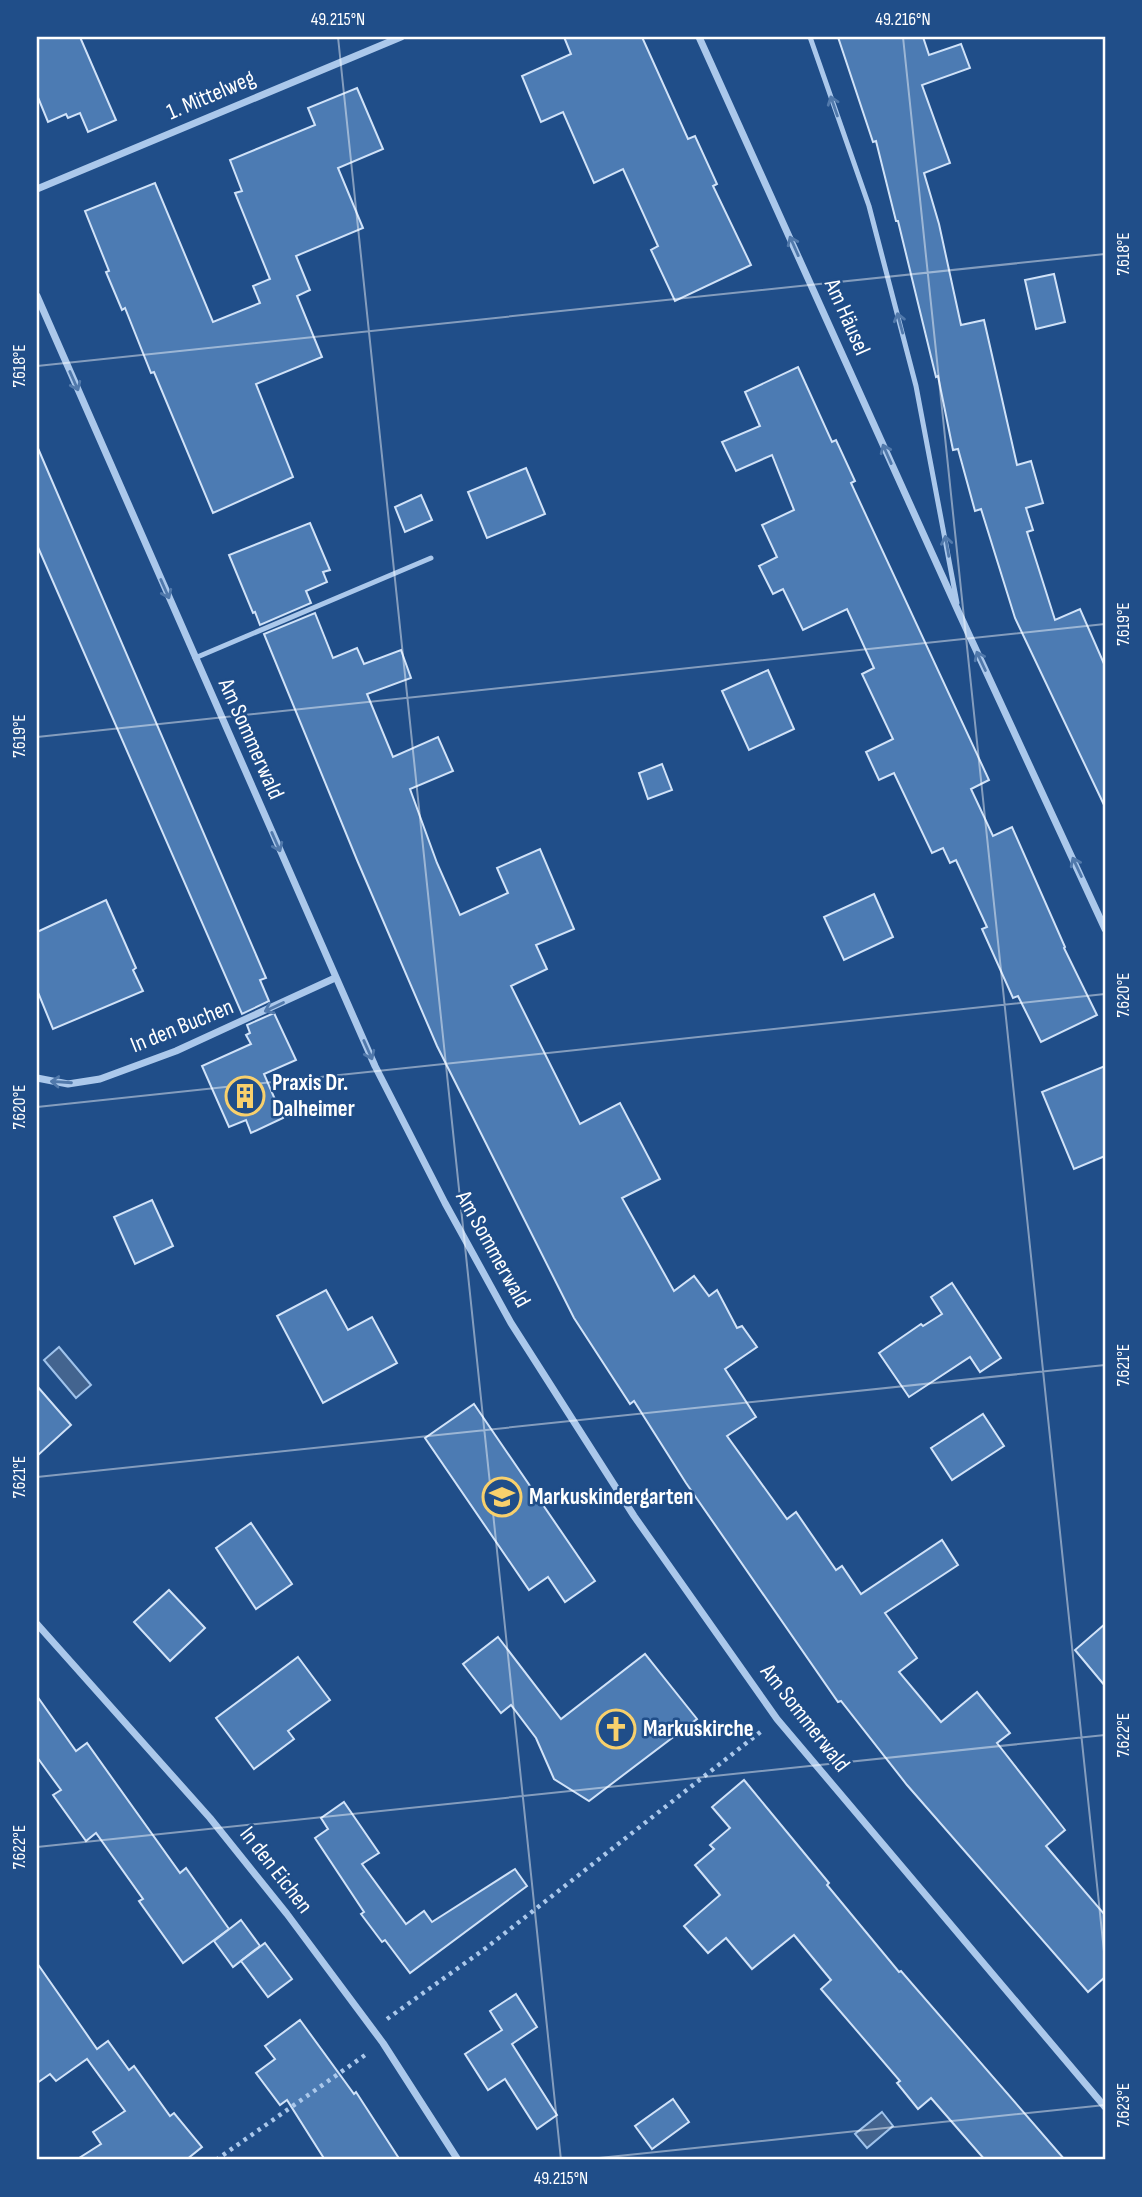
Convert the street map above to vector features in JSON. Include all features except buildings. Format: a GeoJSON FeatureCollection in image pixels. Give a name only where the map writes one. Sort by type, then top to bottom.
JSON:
{"type":"FeatureCollection","features":[{"type":"Feature","properties":{"kind":"street","name":"1. Mittelweg"},"geometry":{"type":"LineString","coordinates":[[37,189],[401,37]]}},
{"type":"Feature","properties":{"kind":"street","name":"Am Häusel"},"geometry":{"type":"LineString","coordinates":[[699,37],[1105,929]]}},
{"type":"Feature","properties":{"kind":"street","name":"Am Sommerwald"},"geometry":{"type":"LineString","coordinates":[[37,296],[375,1066],[445,1203],[511,1323],[634,1516],[778,1718],[1105,2107]]}},
{"type":"Feature","properties":{"kind":"street","name":"In den Buchen"},"geometry":{"type":"LineString","coordinates":[[37,1078],[68,1084],[100,1079],[176,1051],[335,978]]}},
{"type":"Feature","properties":{"kind":"street","name":"In den Eichen"},"geometry":{"type":"LineString","coordinates":[[37,1624],[210,1818],[287,1914],[383,2043],[458,2160]]}},
{"type":"Feature","properties":{"kind":"lane","name":"Am Häusel"},"geometry":{"type":"LineString","coordinates":[[810,37],[869,206],[916,386],[959,613]]}},
{"type":"Feature","properties":{"kind":"lane"},"geometry":{"type":"LineString","coordinates":[[195,659],[430,558]]}},
{"type":"Feature","properties":{"kind":"path"},"geometry":{"type":"LineString","coordinates":[[373,2029],[486,1948],[778,1718]]}},
{"type":"Feature","properties":{"kind":"path"},"geometry":{"type":"LineString","coordinates":[[216,2160],[383,2043]]}},
{"type":"Feature","properties":{"kind":"water"},"geometry":{"type":"Polygon","coordinates":[[[59,1347],[91,1385],[76,1398],[44,1360],[59,1347]]]}},
{"type":"Feature","properties":{"kind":"water"},"geometry":{"type":"Polygon","coordinates":[[[882,2112],[893,2126],[867,2148],[855,2134],[882,2112]]]}},
{"type":"Feature","properties":{"kind":"place","name":"Praxis Dr. Dalheimer"},"geometry":{"type":"Point","coordinates":[245,1096]}},
{"type":"Feature","properties":{"kind":"place","name":"Markuskindergarten"},"geometry":{"type":"Point","coordinates":[502,1497]}},
{"type":"Feature","properties":{"kind":"place","name":"Markuskirche"},"geometry":{"type":"Point","coordinates":[616,1729]}}]}
